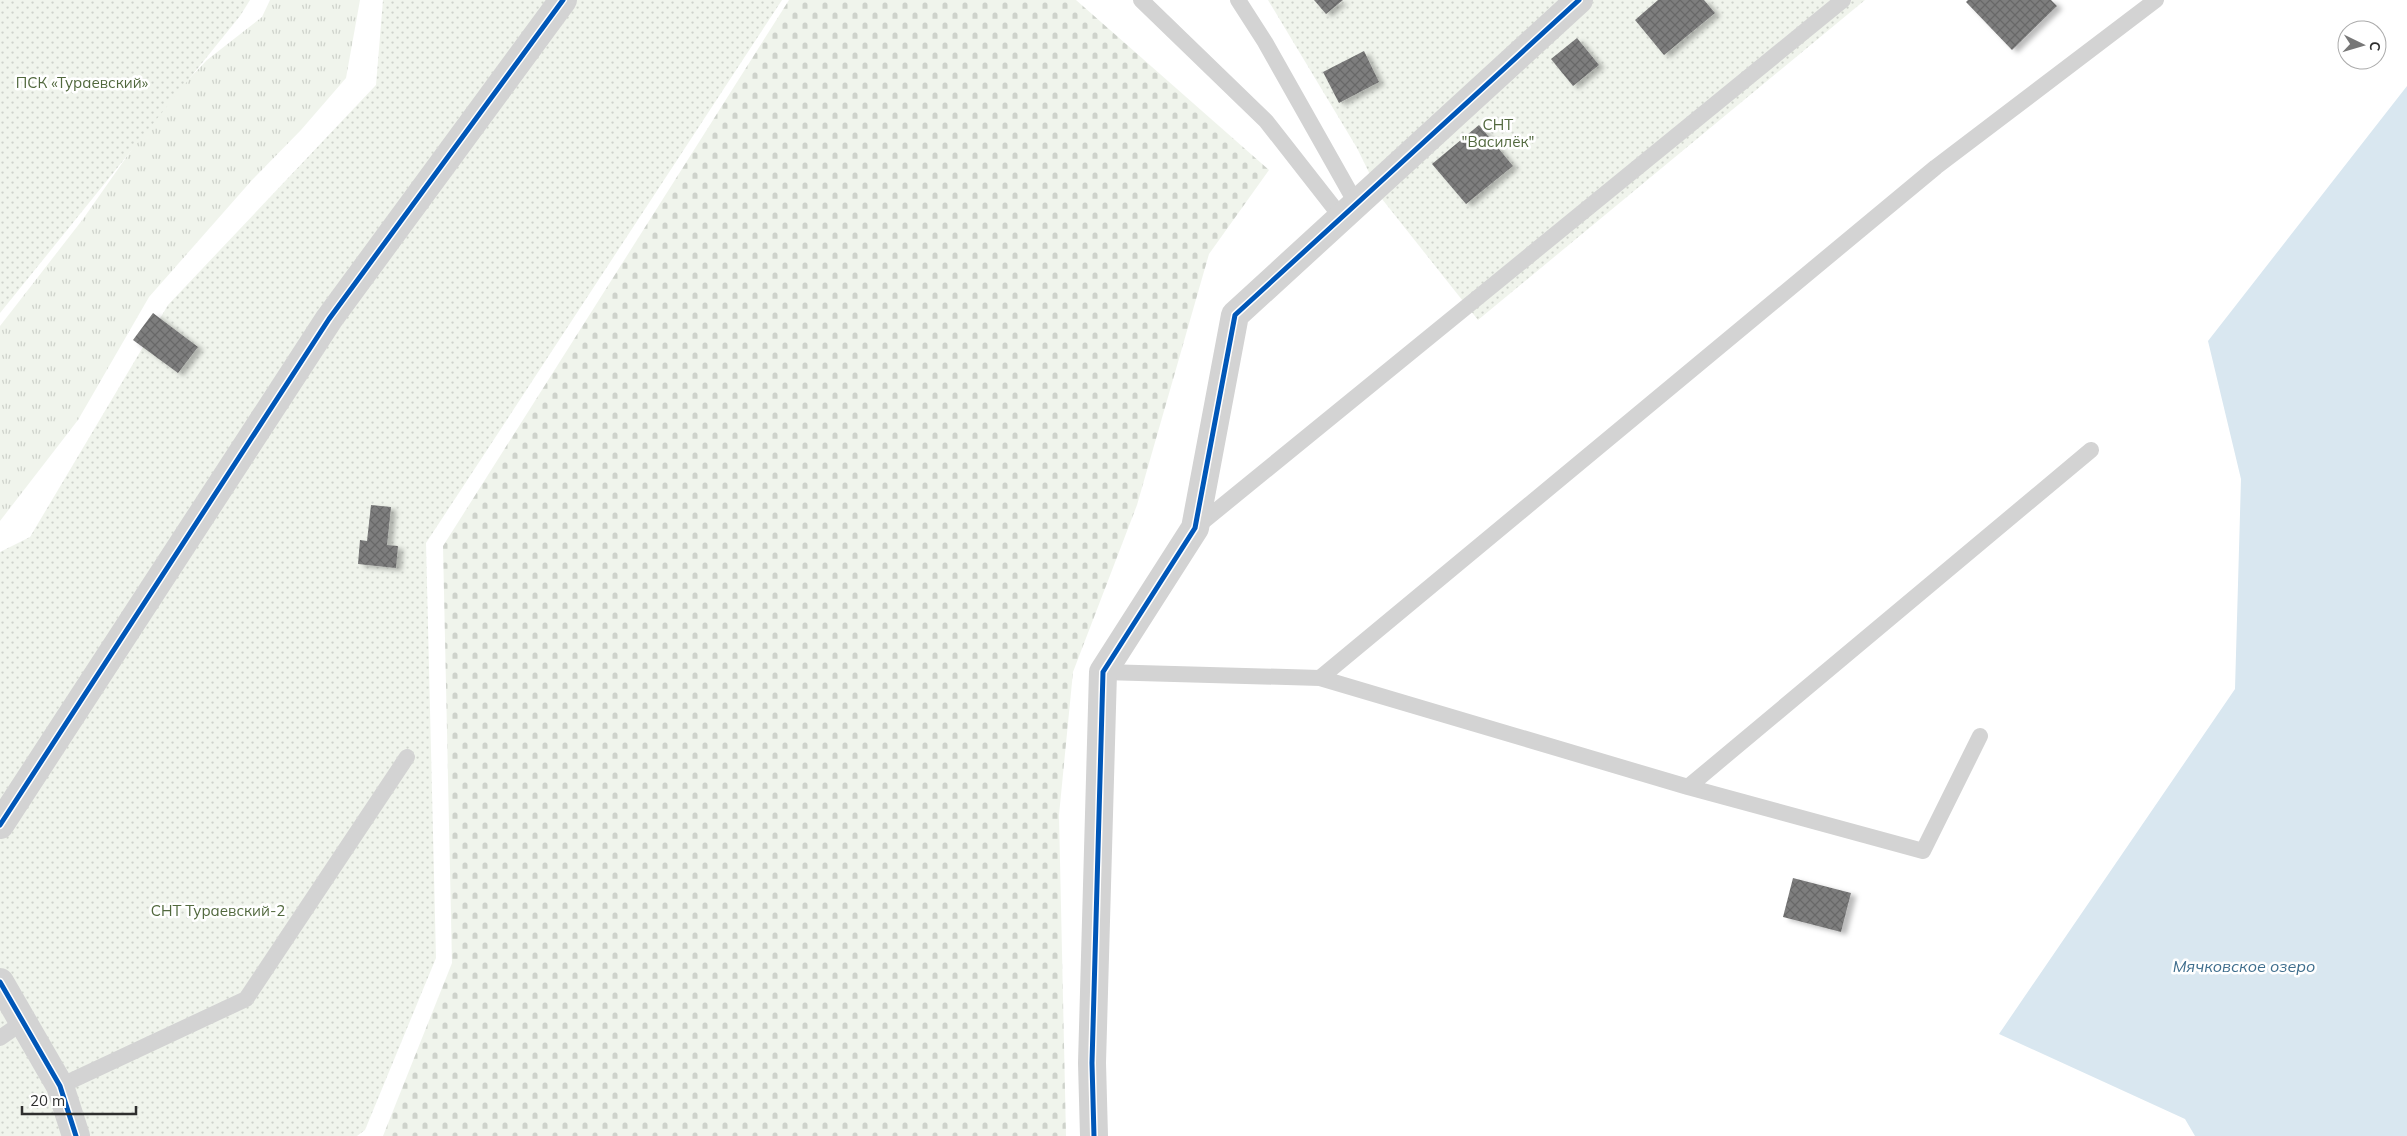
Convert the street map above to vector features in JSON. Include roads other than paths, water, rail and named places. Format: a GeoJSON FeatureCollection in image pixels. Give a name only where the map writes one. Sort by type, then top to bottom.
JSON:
{"type":"FeatureCollection","features":[{"type":"Feature","properties":{"kind":"street"},"geometry":{"type":"LineString","coordinates":[[0,826],[329,319],[563,0]]}},
{"type":"Feature","properties":{"kind":"street"},"geometry":{"type":"LineString","coordinates":[[1094,1136],[1092,1063],[1103,672],[1195,528],[1234,315],[1579,0]]}},
{"type":"Feature","properties":{"kind":"street"},"geometry":{"type":"LineString","coordinates":[[0,982],[60,1086],[76,1136]]}},
{"type":"Feature","properties":{"kind":"lane"},"geometry":{"type":"LineString","coordinates":[[1141,0],[1266,122],[1349,212]]}},
{"type":"Feature","properties":{"kind":"lane"},"geometry":{"type":"LineString","coordinates":[[1238,0],[1265,42],[1349,212]]}},
{"type":"Feature","properties":{"kind":"lane"},"geometry":{"type":"LineString","coordinates":[[1195,528],[1843,0]]}},
{"type":"Feature","properties":{"kind":"lane"},"geometry":{"type":"LineString","coordinates":[[1320,678],[1936,167],[2156,0]]}},
{"type":"Feature","properties":{"kind":"lane"},"geometry":{"type":"LineString","coordinates":[[1688,787],[2091,450]]}},
{"type":"Feature","properties":{"kind":"lane"},"geometry":{"type":"LineString","coordinates":[[1103,672],[1320,678],[1688,787],[1923,851],[1980,736]]}},
{"type":"Feature","properties":{"kind":"lane"},"geometry":{"type":"LineString","coordinates":[[60,1086],[246,999],[407,757]]}},
{"type":"Feature","properties":{"kind":"lane"},"geometry":{"type":"LineString","coordinates":[[0,1038],[22,1022]]}},
{"type":"Feature","properties":{"kind":"water","name":"Мячковское озеро"},"geometry":{"type":"Polygon","coordinates":[[[2407,86],[2407,1136],[2195,1136],[2185,1119],[1999,1034],[2235,689],[2241,479],[2208,341],[2407,86]]]}},
{"type":"Feature","properties":{"kind":"park label","name":"ПСК «Тураевский»"},"geometry":{"type":"Point","coordinates":[82,82]}},
{"type":"Feature","properties":{"kind":"park label","name":"СНТ \"Василёк\""},"geometry":{"type":"Point","coordinates":[1498,132]}},
{"type":"Feature","properties":{"kind":"park label","name":"СНТ Тураевский-2"},"geometry":{"type":"Point","coordinates":[218,910]}}]}
